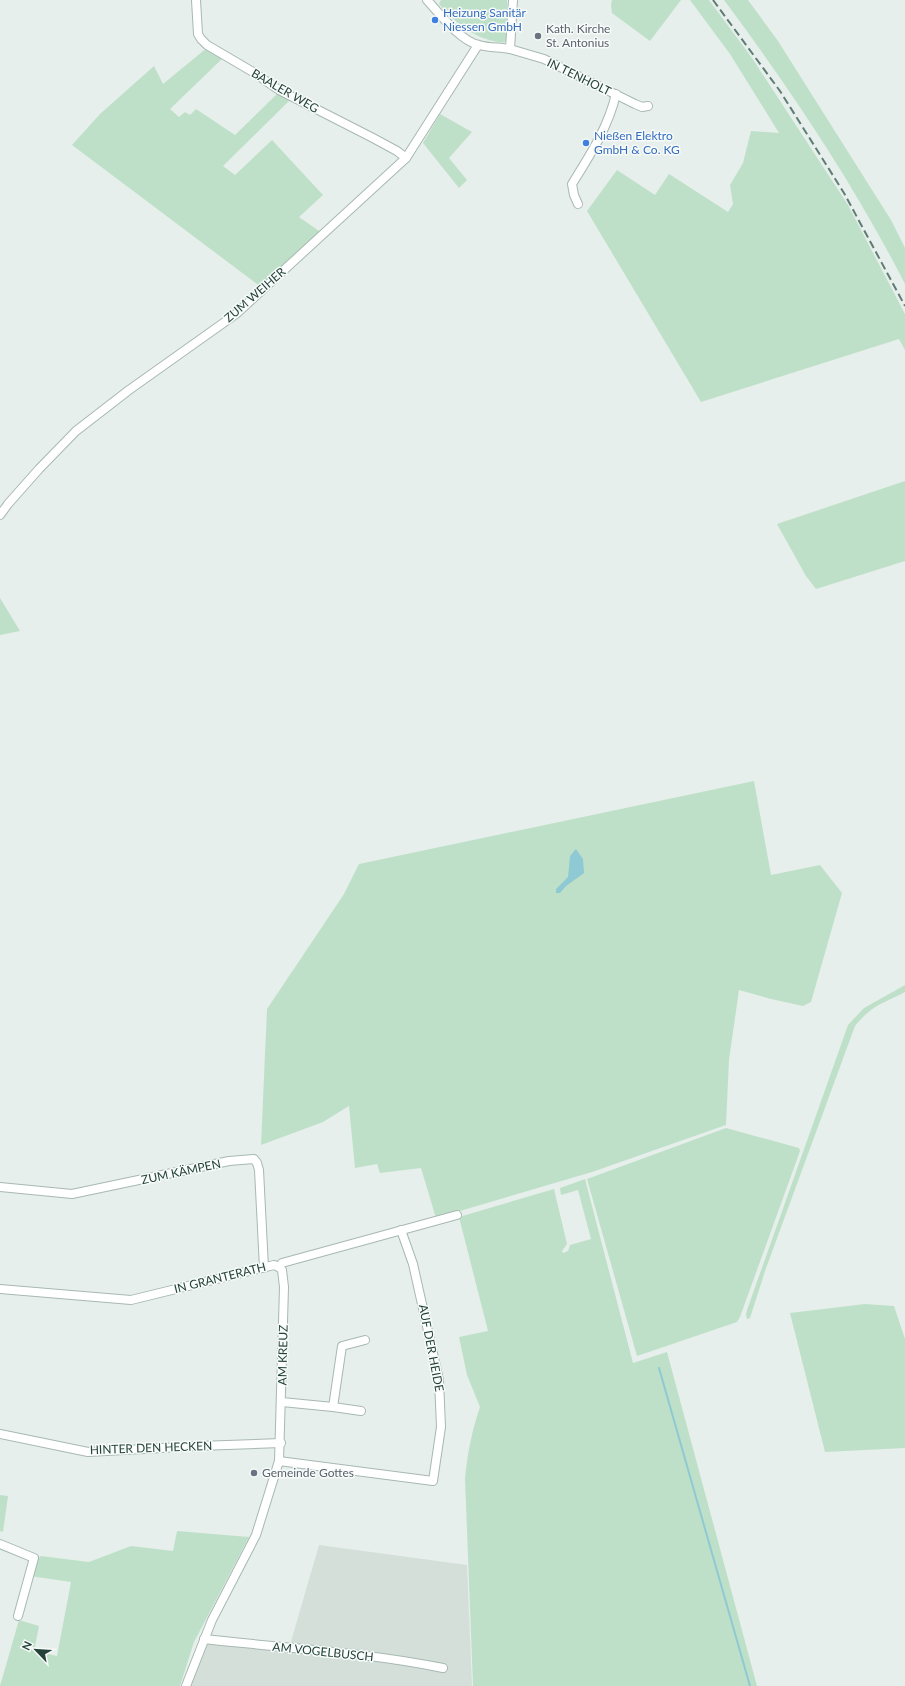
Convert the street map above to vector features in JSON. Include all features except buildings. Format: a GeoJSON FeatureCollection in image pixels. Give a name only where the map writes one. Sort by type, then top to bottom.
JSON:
{"type":"FeatureCollection","features":[{"type":"Feature","properties":{"kind":"street","name":"BAALER WEG"},"geometry":{"type":"LineString","coordinates":[[196,0],[198,34],[207,45],[253,72],[279,90],[373,138],[397,151],[406,158]]}},
{"type":"Feature","properties":{"kind":"street","name":"IN TENHOLT"},"geometry":{"type":"LineString","coordinates":[[427,0],[467,40],[478,45],[510,48],[544,59],[642,107],[648,106]]}},
{"type":"Feature","properties":{"kind":"street"},"geometry":{"type":"LineString","coordinates":[[510,48],[513,0]]}},
{"type":"Feature","properties":{"kind":"street","name":"ZUM WEIHER"},"geometry":{"type":"LineString","coordinates":[[0,516],[8,504],[39,469],[76,431],[136,385],[236,314],[406,158],[478,45]]}},
{"type":"Feature","properties":{"kind":"street"},"geometry":{"type":"LineString","coordinates":[[578,204],[574,195],[572,184],[605,127],[611,114],[616,94]]}},
{"type":"Feature","properties":{"kind":"street","name":"ZUM KÄMPEN"},"geometry":{"type":"LineString","coordinates":[[0,1187],[72,1194],[228,1162],[254,1159],[257,1163],[258,1170],[264,1268]]}},
{"type":"Feature","properties":{"kind":"street","name":"IN GRANTERATH"},"geometry":{"type":"LineString","coordinates":[[0,1289],[131,1300],[274,1265],[279,1267],[282,1263],[457,1216]]}},
{"type":"Feature","properties":{"kind":"street","name":"AUF DER HEIDE"},"geometry":{"type":"LineString","coordinates":[[279,1461],[433,1481],[440,1427],[439,1380],[413,1264],[401,1230]]}},
{"type":"Feature","properties":{"kind":"street","name":"AM KREUZ"},"geometry":{"type":"LineString","coordinates":[[279,1267],[282,1270],[284,1287],[280,1443]]}},
{"type":"Feature","properties":{"kind":"street"},"geometry":{"type":"LineString","coordinates":[[333,1406],[342,1346],[365,1340]]}},
{"type":"Feature","properties":{"kind":"street"},"geometry":{"type":"LineString","coordinates":[[282,1402],[333,1406],[361,1411]]}},
{"type":"Feature","properties":{"kind":"street","name":"HINTER DEN HECKEN"},"geometry":{"type":"LineString","coordinates":[[0,1434],[88,1452],[280,1443]]}},
{"type":"Feature","properties":{"kind":"street"},"geometry":{"type":"LineString","coordinates":[[186,1686],[212,1620],[256,1535],[279,1461],[280,1443]]}},
{"type":"Feature","properties":{"kind":"street"},"geometry":{"type":"LineString","coordinates":[[0,1544],[34,1558],[18,1616]]}},
{"type":"Feature","properties":{"kind":"street","name":"AM VOGELBUSCH"},"geometry":{"type":"LineString","coordinates":[[204,1639],[362,1655],[443,1668]]}},
{"type":"Feature","properties":{"kind":"shaded area"},"geometry":{"type":"Polygon","coordinates":[[[319,1545],[467,1565],[472,1686],[190,1686],[209,1637],[290,1645],[319,1545]]]}},
{"type":"Feature","properties":{"kind":"green space"},"geometry":{"type":"Polygon","coordinates":[[[441,0],[507,0],[508,36],[505,42],[489,40],[467,30],[450,16],[439,4],[441,0]]]}},
{"type":"Feature","properties":{"kind":"green space"},"geometry":{"type":"Polygon","coordinates":[[[612,0],[681,0],[650,41],[612,13],[612,0]]]}},
{"type":"Feature","properties":{"kind":"green space"},"geometry":{"type":"Polygon","coordinates":[[[690,0],[709,0],[752,58],[848,205],[905,314],[905,350],[899,339],[701,402],[587,211],[617,170],[655,195],[669,174],[728,212],[733,204],[730,185],[743,163],[751,131],[779,133],[730,54],[690,0]]]}},
{"type":"Feature","properties":{"kind":"green space"},"geometry":{"type":"Polygon","coordinates":[[[724,0],[748,0],[778,41],[891,220],[905,248],[905,284],[865,210],[843,174],[797,103],[724,0]]]}},
{"type":"Feature","properties":{"kind":"green space"},"geometry":{"type":"Polygon","coordinates":[[[208,47],[223,58],[170,109],[179,117],[185,112],[190,115],[196,109],[235,135],[278,93],[290,100],[223,166],[235,175],[272,140],[323,195],[299,217],[322,233],[261,287],[72,145],[100,114],[154,66],[163,84],[208,47]]]}},
{"type":"Feature","properties":{"kind":"green space"},"geometry":{"type":"Polygon","coordinates":[[[440,114],[472,132],[449,158],[467,180],[459,188],[423,143],[440,114]]]}},
{"type":"Feature","properties":{"kind":"green space"},"geometry":{"type":"Polygon","coordinates":[[[905,481],[905,561],[816,589],[806,576],[777,524],[905,481]]]}},
{"type":"Feature","properties":{"kind":"green space"},"geometry":{"type":"Polygon","coordinates":[[[0,598],[20,631],[0,635],[0,598]]]}},
{"type":"Feature","properties":{"kind":"green space"},"geometry":{"type":"Polygon","coordinates":[[[754,781],[771,875],[820,865],[842,893],[811,1002],[803,1006],[739,990],[729,1060],[726,1125],[592,1172],[436,1218],[421,1168],[380,1173],[377,1164],[355,1168],[349,1106],[323,1122],[261,1145],[267,1009],[344,894],[359,864],[754,781]]]}},
{"type":"Feature","properties":{"kind":"green space"},"geometry":{"type":"Polygon","coordinates":[[[905,985],[905,992],[872,1009],[855,1026],[765,1271],[750,1318],[747,1319],[747,1310],[848,1025],[864,1008],[905,985]]]}},
{"type":"Feature","properties":{"kind":"green space"},"geometry":{"type":"Polygon","coordinates":[[[726,1128],[799,1148],[800,1151],[740,1317],[737,1322],[637,1356],[587,1179],[726,1128]]]}},
{"type":"Feature","properties":{"kind":"green space"},"geometry":{"type":"Polygon","coordinates":[[[585,1179],[633,1363],[667,1352],[757,1686],[473,1686],[465,1479],[470,1443],[480,1407],[467,1375],[459,1337],[488,1331],[459,1217],[554,1189],[567,1244],[562,1251],[563,1253],[568,1251],[570,1245],[591,1239],[578,1190],[561,1195],[560,1188],[585,1179]]]}},
{"type":"Feature","properties":{"kind":"green space"},"geometry":{"type":"Polygon","coordinates":[[[865,1304],[894,1306],[905,1339],[905,1448],[825,1452],[790,1313],[865,1304]]]}},
{"type":"Feature","properties":{"kind":"green space"},"geometry":{"type":"Polygon","coordinates":[[[0,1495],[8,1496],[3,1532],[0,1531],[0,1495]]]}},
{"type":"Feature","properties":{"kind":"green space"},"geometry":{"type":"Polygon","coordinates":[[[177,1531],[249,1537],[194,1642],[180,1686],[0,1686],[19,1620],[39,1626],[34,1651],[57,1656],[71,1582],[30,1576],[35,1561],[41,1556],[89,1562],[131,1546],[173,1551],[177,1531]]]}},
{"type":"Feature","properties":{"kind":"water"},"geometry":{"type":"Polygon","coordinates":[[[576,849],[583,859],[584,873],[566,886],[560,893],[556,893],[556,889],[568,877],[570,856],[576,849]]]}},
{"type":"Feature","properties":{"kind":"waterway"},"geometry":{"type":"LineString","coordinates":[[659,1368],[750,1686]]}},
{"type":"Feature","properties":{"kind":"railway"},"geometry":{"type":"LineString","coordinates":[[713,0],[780,91],[844,193],[905,306]]}},
{"type":"Feature","properties":{"kind":"place","name":"Heizung Sanitär Niessen GmbH"},"geometry":{"type":"Point","coordinates":[435,20]}},
{"type":"Feature","properties":{"kind":"place","name":"Kath. Kirche St. Antonius"},"geometry":{"type":"Point","coordinates":[538,36]}},
{"type":"Feature","properties":{"kind":"place","name":"Nießen Elektro GmbH & Co. KG"},"geometry":{"type":"Point","coordinates":[586,143]}},
{"type":"Feature","properties":{"kind":"place","name":"Gemeinde Gottes"},"geometry":{"type":"Point","coordinates":[254,1473]}}]}
